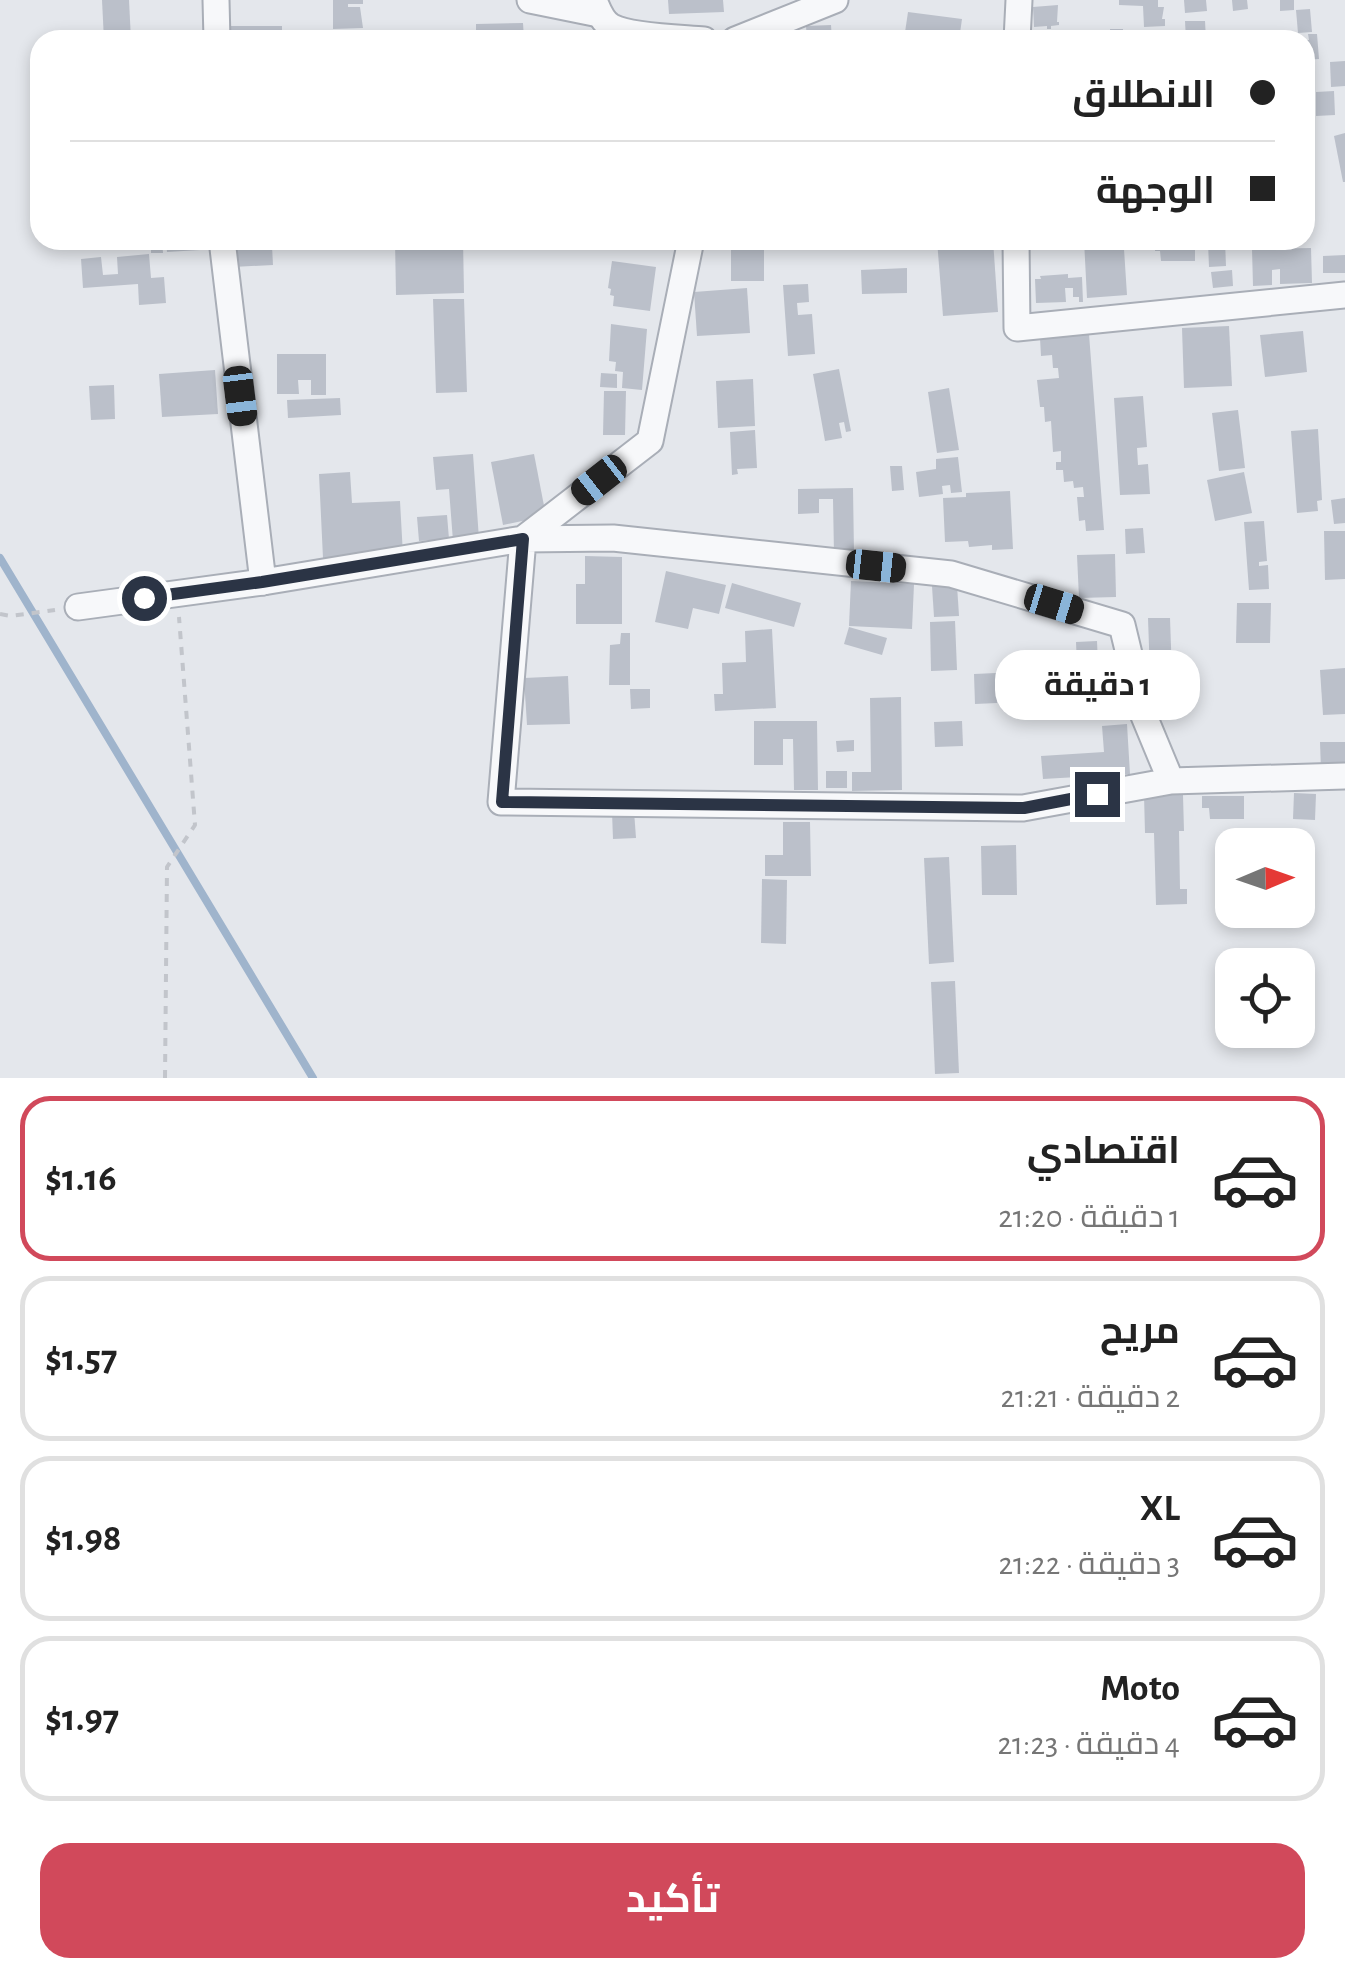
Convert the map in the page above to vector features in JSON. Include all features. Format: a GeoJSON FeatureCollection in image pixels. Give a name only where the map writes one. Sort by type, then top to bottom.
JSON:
{"type":"FeatureCollection","features":[{"type":"Feature","properties":{"kind":"street"},"geometry":{"type":"LineString","coordinates":[[216,0],[217,30]]}},
{"type":"Feature","properties":{"kind":"street"},"geometry":{"type":"LineString","coordinates":[[530,0],[596,7],[612,27],[622,30]]}},
{"type":"Feature","properties":{"kind":"street"},"geometry":{"type":"LineString","coordinates":[[760,30],[835,0]]}},
{"type":"Feature","properties":{"kind":"street"},"geometry":{"type":"LineString","coordinates":[[1018,30],[1019,0]]}},
{"type":"Feature","properties":{"kind":"street"},"geometry":{"type":"LineString","coordinates":[[223,250],[262,582]]}},
{"type":"Feature","properties":{"kind":"street"},"geometry":{"type":"LineString","coordinates":[[689,250],[650,441],[523,539],[502,802],[1024,808],[1171,781],[1345,776]]}},
{"type":"Feature","properties":{"kind":"street"},"geometry":{"type":"LineString","coordinates":[[1016,250],[1017,328],[1345,294]]}},
{"type":"Feature","properties":{"kind":"street"},"geometry":{"type":"LineString","coordinates":[[78,607],[262,582],[523,539],[613,538],[951,574],[1122,625],[1144,716],[1171,781]]}},
{"type":"Feature","properties":{"kind":"path"},"geometry":{"type":"LineString","coordinates":[[165,1078],[167,866],[195,824],[177,594]]}},
{"type":"Feature","properties":{"kind":"path"},"geometry":{"type":"LineString","coordinates":[[0,614],[78,607]]}},
{"type":"Feature","properties":{"kind":"building"},"geometry":{"type":"Polygon","coordinates":[[[102,0],[129,0],[130,30],[104,30],[102,0]]]}},
{"type":"Feature","properties":{"kind":"building"},"geometry":{"type":"Polygon","coordinates":[[[333,0],[363,0],[363,4],[348,7],[360,7],[363,28],[333,29],[333,0]]]}},
{"type":"Feature","properties":{"kind":"building"},"geometry":{"type":"Polygon","coordinates":[[[668,0],[723,0],[724,12],[669,14],[668,0]]]}},
{"type":"Feature","properties":{"kind":"building"},"geometry":{"type":"Polygon","coordinates":[[[1119,0],[1158,0],[1158,7],[1164,7],[1165,26],[1144,27],[1143,6],[1119,5],[1119,0]]]}},
{"type":"Feature","properties":{"kind":"building"},"geometry":{"type":"Polygon","coordinates":[[[1184,0],[1206,0],[1207,11],[1185,13],[1184,0]]]}},
{"type":"Feature","properties":{"kind":"building"},"geometry":{"type":"Polygon","coordinates":[[[1232,0],[1247,0],[1248,9],[1233,11],[1232,0]]]}},
{"type":"Feature","properties":{"kind":"building"},"geometry":{"type":"Polygon","coordinates":[[[1280,0],[1294,0],[1294,10],[1280,11],[1280,0]]]}},
{"type":"Feature","properties":{"kind":"building"},"geometry":{"type":"Polygon","coordinates":[[[1058,5],[1059,25],[1051,29],[1034,27],[1033,7],[1058,5]]]}},
{"type":"Feature","properties":{"kind":"building"},"geometry":{"type":"Polygon","coordinates":[[[1310,9],[1312,30],[1298,30],[1296,10],[1310,9]]]}},
{"type":"Feature","properties":{"kind":"building"},"geometry":{"type":"Polygon","coordinates":[[[908,12],[962,19],[960,30],[905,30],[908,12]]]}},
{"type":"Feature","properties":{"kind":"building"},"geometry":{"type":"Polygon","coordinates":[[[1185,21],[1205,21],[1205,30],[1185,30],[1185,21]]]}},
{"type":"Feature","properties":{"kind":"building"},"geometry":{"type":"Polygon","coordinates":[[[523,23],[523,30],[476,30],[476,24],[523,23]]]}},
{"type":"Feature","properties":{"kind":"building"},"geometry":{"type":"Polygon","coordinates":[[[831,25],[831,30],[806,30],[806,26],[831,25]]]}},
{"type":"Feature","properties":{"kind":"building"},"geometry":{"type":"Polygon","coordinates":[[[227,26],[282,26],[282,30],[227,30],[227,26]]]}},
{"type":"Feature","properties":{"kind":"building"},"geometry":{"type":"Polygon","coordinates":[[[1315,34],[1317,34],[1319,59],[1315,59],[1315,34]]]}},
{"type":"Feature","properties":{"kind":"building"},"geometry":{"type":"Polygon","coordinates":[[[1345,61],[1345,86],[1331,87],[1330,62],[1345,61]]]}},
{"type":"Feature","properties":{"kind":"building"},"geometry":{"type":"Polygon","coordinates":[[[1334,91],[1335,115],[1316,116],[1316,92],[1334,91]]]}},
{"type":"Feature","properties":{"kind":"building"},"geometry":{"type":"Polygon","coordinates":[[[1345,133],[1345,182],[1343,182],[1334,136],[1345,133]]]}},
{"type":"Feature","properties":{"kind":"building"},"geometry":{"type":"Polygon","coordinates":[[[232,250],[272,250],[273,265],[233,267],[232,250]]]}},
{"type":"Feature","properties":{"kind":"building"},"geometry":{"type":"Polygon","coordinates":[[[395,250],[463,250],[464,293],[396,295],[395,250]]]}},
{"type":"Feature","properties":{"kind":"building"},"geometry":{"type":"Polygon","coordinates":[[[731,250],[764,250],[764,281],[731,281],[731,250]]]}},
{"type":"Feature","properties":{"kind":"building"},"geometry":{"type":"Polygon","coordinates":[[[938,250],[994,250],[998,312],[943,316],[938,250]]]}},
{"type":"Feature","properties":{"kind":"building"},"geometry":{"type":"Polygon","coordinates":[[[1085,250],[1124,250],[1127,295],[1087,298],[1085,250]]]}},
{"type":"Feature","properties":{"kind":"building"},"geometry":{"type":"Polygon","coordinates":[[[1195,250],[1195,261],[1161,261],[1160,251],[1155,251],[1195,250]]]}},
{"type":"Feature","properties":{"kind":"building"},"geometry":{"type":"Polygon","coordinates":[[[1208,250],[1225,250],[1226,266],[1209,267],[1208,250]]]}},
{"type":"Feature","properties":{"kind":"building"},"geometry":{"type":"Polygon","coordinates":[[[1252,250],[1311,250],[1312,283],[1280,284],[1280,269],[1272,270],[1272,285],[1253,286],[1252,250]]]}},
{"type":"Feature","properties":{"kind":"building"},"geometry":{"type":"Polygon","coordinates":[[[149,254],[151,278],[164,277],[166,303],[139,305],[138,284],[83,288],[81,259],[101,257],[103,275],[118,274],[117,257],[149,254]]]}},
{"type":"Feature","properties":{"kind":"building"},"geometry":{"type":"Polygon","coordinates":[[[1345,255],[1345,273],[1323,273],[1323,256],[1345,255]]]}},
{"type":"Feature","properties":{"kind":"building"},"geometry":{"type":"Polygon","coordinates":[[[612,261],[656,267],[650,311],[613,306],[614,296],[608,288],[612,261]]]}},
{"type":"Feature","properties":{"kind":"building"},"geometry":{"type":"Polygon","coordinates":[[[907,268],[907,293],[862,294],[861,270],[907,268]]]}},
{"type":"Feature","properties":{"kind":"building"},"geometry":{"type":"Polygon","coordinates":[[[1232,270],[1233,286],[1213,288],[1211,272],[1232,270]]]}},
{"type":"Feature","properties":{"kind":"building"},"geometry":{"type":"Polygon","coordinates":[[[1068,274],[1068,278],[1082,277],[1083,302],[1073,297],[1073,288],[1065,288],[1066,302],[1036,303],[1035,279],[1068,274]]]}},
{"type":"Feature","properties":{"kind":"building"},"geometry":{"type":"Polygon","coordinates":[[[808,284],[809,302],[797,303],[798,315],[812,314],[815,354],[788,356],[783,285],[808,284]]]}},
{"type":"Feature","properties":{"kind":"building"},"geometry":{"type":"Polygon","coordinates":[[[747,288],[750,333],[697,336],[694,292],[747,288]]]}},
{"type":"Feature","properties":{"kind":"building"},"geometry":{"type":"Polygon","coordinates":[[[433,299],[464,299],[467,392],[436,393],[433,299]]]}},
{"type":"Feature","properties":{"kind":"building"},"geometry":{"type":"Polygon","coordinates":[[[611,324],[647,329],[642,390],[622,388],[623,372],[615,371],[616,362],[609,361],[611,324]]]}},
{"type":"Feature","properties":{"kind":"building"},"geometry":{"type":"Polygon","coordinates":[[[1229,326],[1232,386],[1184,388],[1182,328],[1229,326]]]}},
{"type":"Feature","properties":{"kind":"building"},"geometry":{"type":"Polygon","coordinates":[[[1303,331],[1307,372],[1265,377],[1260,335],[1303,331]]]}},
{"type":"Feature","properties":{"kind":"building"},"geometry":{"type":"Polygon","coordinates":[[[1089,334],[1104,530],[1086,531],[1085,520],[1079,521],[1077,497],[1084,497],[1083,487],[1074,488],[1073,481],[1064,482],[1063,470],[1056,470],[1061,451],[1053,452],[1051,421],[1045,422],[1037,380],[1059,378],[1052,355],[1041,356],[1040,338],[1089,334]]]}},
{"type":"Feature","properties":{"kind":"building"},"geometry":{"type":"Polygon","coordinates":[[[277,354],[326,354],[326,395],[311,395],[311,380],[298,380],[299,394],[277,394],[277,354]]]}},
{"type":"Feature","properties":{"kind":"building"},"geometry":{"type":"Polygon","coordinates":[[[839,369],[851,431],[846,432],[844,422],[839,423],[842,438],[825,441],[813,374],[839,369]]]}},
{"type":"Feature","properties":{"kind":"building"},"geometry":{"type":"Polygon","coordinates":[[[215,370],[218,414],[162,417],[159,374],[215,370]]]}},
{"type":"Feature","properties":{"kind":"building"},"geometry":{"type":"Polygon","coordinates":[[[601,373],[617,374],[617,388],[600,387],[601,373]]]}},
{"type":"Feature","properties":{"kind":"building"},"geometry":{"type":"Polygon","coordinates":[[[753,379],[755,426],[718,428],[716,381],[753,379]]]}},
{"type":"Feature","properties":{"kind":"building"},"geometry":{"type":"Polygon","coordinates":[[[114,385],[115,419],[91,420],[89,386],[114,385]]]}},
{"type":"Feature","properties":{"kind":"building"},"geometry":{"type":"Polygon","coordinates":[[[949,388],[959,450],[937,453],[928,392],[949,388]]]}},
{"type":"Feature","properties":{"kind":"building"},"geometry":{"type":"Polygon","coordinates":[[[604,391],[626,391],[625,435],[603,435],[604,391]]]}},
{"type":"Feature","properties":{"kind":"building"},"geometry":{"type":"Polygon","coordinates":[[[1143,396],[1147,447],[1137,448],[1138,465],[1148,464],[1150,494],[1120,495],[1114,398],[1143,396]]]}},
{"type":"Feature","properties":{"kind":"building"},"geometry":{"type":"Polygon","coordinates":[[[340,398],[341,415],[288,418],[287,400],[340,398]]]}},
{"type":"Feature","properties":{"kind":"building"},"geometry":{"type":"Polygon","coordinates":[[[1238,410],[1245,468],[1219,471],[1212,413],[1238,410]]]}},
{"type":"Feature","properties":{"kind":"building"},"geometry":{"type":"Polygon","coordinates":[[[1318,429],[1322,500],[1317,501],[1318,511],[1297,513],[1291,431],[1318,429]]]}},
{"type":"Feature","properties":{"kind":"building"},"geometry":{"type":"Polygon","coordinates":[[[755,430],[757,468],[737,469],[738,474],[732,475],[730,432],[755,430]]]}},
{"type":"Feature","properties":{"kind":"building"},"geometry":{"type":"Polygon","coordinates":[[[473,454],[479,539],[453,541],[449,489],[436,490],[433,457],[473,454]]]}},
{"type":"Feature","properties":{"kind":"building"},"geometry":{"type":"Polygon","coordinates":[[[534,454],[546,516],[503,525],[491,462],[534,454]]]}},
{"type":"Feature","properties":{"kind":"building"},"geometry":{"type":"Polygon","coordinates":[[[958,457],[962,492],[951,493],[950,485],[942,486],[943,494],[919,497],[916,472],[936,469],[936,459],[958,457]]]}},
{"type":"Feature","properties":{"kind":"building"},"geometry":{"type":"Polygon","coordinates":[[[890,466],[902,466],[904,490],[892,491],[890,466]]]}},
{"type":"Feature","properties":{"kind":"building"},"geometry":{"type":"Polygon","coordinates":[[[350,472],[352,503],[400,501],[403,555],[323,558],[319,474],[350,472]]]}},
{"type":"Feature","properties":{"kind":"building"},"geometry":{"type":"Polygon","coordinates":[[[1244,472],[1252,513],[1215,521],[1207,480],[1244,472]]]}},
{"type":"Feature","properties":{"kind":"building"},"geometry":{"type":"Polygon","coordinates":[[[853,488],[854,553],[834,554],[833,499],[819,499],[819,513],[798,514],[798,489],[853,488]]]}},
{"type":"Feature","properties":{"kind":"building"},"geometry":{"type":"Polygon","coordinates":[[[1010,491],[1013,549],[992,550],[992,545],[969,547],[968,541],[945,542],[943,498],[1010,491]]]}},
{"type":"Feature","properties":{"kind":"building"},"geometry":{"type":"Polygon","coordinates":[[[1345,498],[1345,523],[1334,524],[1331,500],[1345,498]]]}},
{"type":"Feature","properties":{"kind":"building"},"geometry":{"type":"Polygon","coordinates":[[[447,515],[449,539],[419,541],[417,517],[447,515]]]}},
{"type":"Feature","properties":{"kind":"building"},"geometry":{"type":"Polygon","coordinates":[[[1264,521],[1267,561],[1259,562],[1259,566],[1268,565],[1269,589],[1249,590],[1244,522],[1264,521]]]}},
{"type":"Feature","properties":{"kind":"building"},"geometry":{"type":"Polygon","coordinates":[[[1143,528],[1145,553],[1126,554],[1125,529],[1143,528]]]}},
{"type":"Feature","properties":{"kind":"building"},"geometry":{"type":"Polygon","coordinates":[[[1324,531],[1345,531],[1345,579],[1325,580],[1324,531]]]}},
{"type":"Feature","properties":{"kind":"building"},"geometry":{"type":"Polygon","coordinates":[[[1115,554],[1116,597],[1079,598],[1077,555],[1115,554]]]}},
{"type":"Feature","properties":{"kind":"building"},"geometry":{"type":"Polygon","coordinates":[[[585,556],[622,557],[622,624],[576,624],[576,584],[585,584],[585,556]]]}},
{"type":"Feature","properties":{"kind":"building"},"geometry":{"type":"Polygon","coordinates":[[[666,571],[726,585],[719,614],[693,608],[688,629],[655,622],[666,571]]]}},
{"type":"Feature","properties":{"kind":"building"},"geometry":{"type":"Polygon","coordinates":[[[851,581],[914,584],[912,629],[849,626],[851,581]]]}},
{"type":"Feature","properties":{"kind":"building"},"geometry":{"type":"Polygon","coordinates":[[[732,583],[801,603],[794,627],[725,608],[732,583]]]}},
{"type":"Feature","properties":{"kind":"building"},"geometry":{"type":"Polygon","coordinates":[[[957,585],[959,616],[934,617],[932,586],[957,585]]]}},
{"type":"Feature","properties":{"kind":"building"},"geometry":{"type":"Polygon","coordinates":[[[1237,603],[1271,603],[1270,643],[1236,643],[1237,603]]]}},
{"type":"Feature","properties":{"kind":"building"},"geometry":{"type":"Polygon","coordinates":[[[1148,618],[1170,618],[1172,675],[1150,675],[1148,618]]]}},
{"type":"Feature","properties":{"kind":"building"},"geometry":{"type":"Polygon","coordinates":[[[955,621],[957,670],[931,671],[930,622],[955,621]]]}},
{"type":"Feature","properties":{"kind":"building"},"geometry":{"type":"Polygon","coordinates":[[[849,627],[887,638],[882,655],[844,644],[849,627]]]}},
{"type":"Feature","properties":{"kind":"building"},"geometry":{"type":"Polygon","coordinates":[[[772,629],[776,708],[715,711],[714,694],[723,694],[722,663],[746,662],[745,631],[772,629]]]}},
{"type":"Feature","properties":{"kind":"building"},"geometry":{"type":"Polygon","coordinates":[[[621,633],[630,633],[630,685],[609,685],[610,645],[620,644],[621,633]]]}},
{"type":"Feature","properties":{"kind":"building"},"geometry":{"type":"Polygon","coordinates":[[[1097,641],[1098,665],[1077,666],[1076,642],[1097,641]]]}},
{"type":"Feature","properties":{"kind":"building"},"geometry":{"type":"Polygon","coordinates":[[[1345,668],[1345,714],[1323,715],[1320,670],[1345,668]]]}},
{"type":"Feature","properties":{"kind":"building"},"geometry":{"type":"Polygon","coordinates":[[[996,673],[997,703],[975,704],[974,674],[996,673]]]}},
{"type":"Feature","properties":{"kind":"building"},"geometry":{"type":"Polygon","coordinates":[[[568,676],[570,724],[527,725],[524,678],[568,676]]]}},
{"type":"Feature","properties":{"kind":"building"},"geometry":{"type":"Polygon","coordinates":[[[630,689],[650,689],[650,708],[631,709],[630,689]]]}},
{"type":"Feature","properties":{"kind":"building"},"geometry":{"type":"Polygon","coordinates":[[[901,697],[902,790],[852,791],[852,772],[871,772],[870,698],[901,697]]]}},
{"type":"Feature","properties":{"kind":"building"},"geometry":{"type":"Polygon","coordinates":[[[754,721],[817,721],[818,790],[794,790],[793,739],[783,739],[783,765],[754,765],[754,721]]]}},
{"type":"Feature","properties":{"kind":"building"},"geometry":{"type":"Polygon","coordinates":[[[962,721],[963,746],[935,747],[934,722],[962,721]]]}},
{"type":"Feature","properties":{"kind":"building"},"geometry":{"type":"Polygon","coordinates":[[[1127,724],[1130,774],[1043,779],[1041,756],[1104,752],[1102,726],[1127,724]]]}},
{"type":"Feature","properties":{"kind":"building"},"geometry":{"type":"Polygon","coordinates":[[[854,740],[854,751],[837,752],[836,741],[854,740]]]}},
{"type":"Feature","properties":{"kind":"building"},"geometry":{"type":"Polygon","coordinates":[[[1320,742],[1345,742],[1345,769],[1321,770],[1320,742]]]}},
{"type":"Feature","properties":{"kind":"building"},"geometry":{"type":"Polygon","coordinates":[[[826,771],[847,771],[847,788],[826,788],[826,771]]]}},
{"type":"Feature","properties":{"kind":"building"},"geometry":{"type":"Polygon","coordinates":[[[1294,793],[1316,794],[1315,820],[1293,819],[1294,793]]]}},
{"type":"Feature","properties":{"kind":"building"},"geometry":{"type":"Polygon","coordinates":[[[1144,795],[1183,795],[1180,889],[1187,889],[1187,904],[1156,905],[1154,833],[1145,833],[1144,795]]]}},
{"type":"Feature","properties":{"kind":"building"},"geometry":{"type":"Polygon","coordinates":[[[1202,796],[1244,796],[1244,819],[1210,819],[1209,808],[1202,808],[1202,796]]]}},
{"type":"Feature","properties":{"kind":"building"},"geometry":{"type":"Polygon","coordinates":[[[634,811],[636,838],[613,839],[612,812],[634,811]]]}},
{"type":"Feature","properties":{"kind":"building"},"geometry":{"type":"Polygon","coordinates":[[[783,822],[810,822],[811,876],[765,876],[765,855],[783,855],[783,822]]]}},
{"type":"Feature","properties":{"kind":"building"},"geometry":{"type":"Polygon","coordinates":[[[1016,845],[1017,895],[982,895],[981,846],[1016,845]]]}},
{"type":"Feature","properties":{"kind":"building"},"geometry":{"type":"Polygon","coordinates":[[[949,857],[954,962],[929,964],[924,858],[949,857]]]}},
{"type":"Feature","properties":{"kind":"building"},"geometry":{"type":"Polygon","coordinates":[[[762,879],[787,880],[786,944],[761,943],[762,879]]]}},
{"type":"Feature","properties":{"kind":"building"},"geometry":{"type":"Polygon","coordinates":[[[955,981],[959,1073],[935,1074],[931,982],[955,981]]]}},
{"type":"Feature","properties":{"kind":"waterway"},"geometry":{"type":"LineString","coordinates":[[0,558],[313,1078]]}},
{"type":"Feature","properties":{"kind":"route"},"geometry":{"type":"LineString","coordinates":[[144,598],[523,539],[502,802],[1024,808],[1097,794]]}}]}
